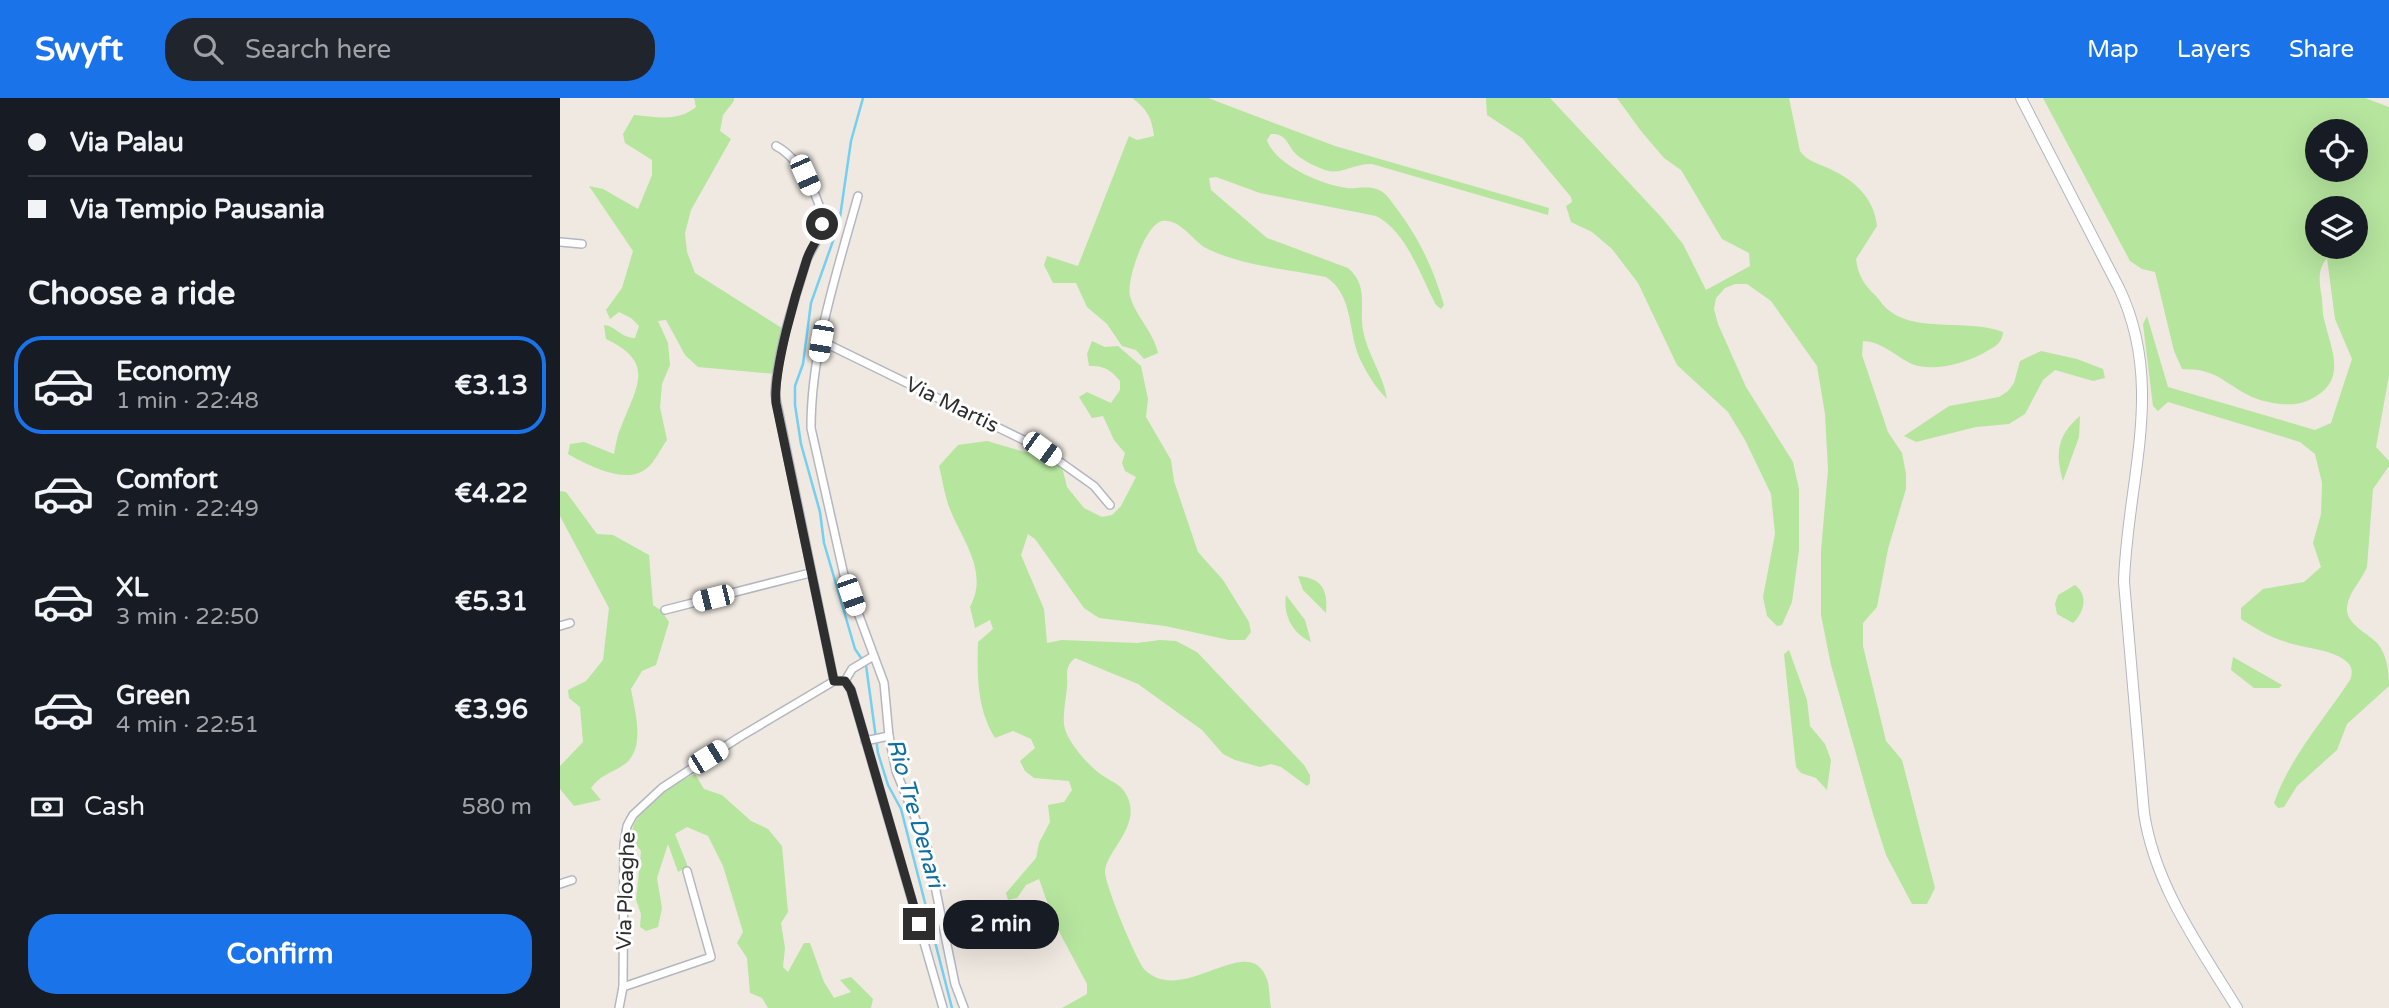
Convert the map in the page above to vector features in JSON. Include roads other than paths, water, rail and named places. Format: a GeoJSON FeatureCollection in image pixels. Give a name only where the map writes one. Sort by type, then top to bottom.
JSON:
{"type":"FeatureCollection","features":[{"type":"Feature","properties":{"kind":"main road"},"geometry":{"type":"LineString","coordinates":[[2021,98],[2119,288],[2137,335],[2143,374],[2143,410],[2125,549],[2124,582],[2144,813],[2151,850],[2166,887],[2237,1008]]}},
{"type":"Feature","properties":{"kind":"street"},"geometry":{"type":"LineString","coordinates":[[776,146],[791,155],[805,175],[818,206],[822,224],[806,261],[775,390],[834,681],[845,681]]}},
{"type":"Feature","properties":{"kind":"street"},"geometry":{"type":"LineString","coordinates":[[858,196],[825,315],[811,404],[811,428],[844,575],[885,688],[889,737],[896,771],[927,847],[956,984],[964,1008]]}},
{"type":"Feature","properties":{"kind":"street"},"geometry":{"type":"LineString","coordinates":[[560,242],[582,244]]}},
{"type":"Feature","properties":{"kind":"street","name":"Via Martis"},"geometry":{"type":"LineString","coordinates":[[821,341],[1042,449],[1094,486],[1110,505]]}},
{"type":"Feature","properties":{"kind":"street"},"geometry":{"type":"LineString","coordinates":[[665,610],[810,573]]}},
{"type":"Feature","properties":{"kind":"street"},"geometry":{"type":"LineString","coordinates":[[560,626],[570,623]]}},
{"type":"Feature","properties":{"kind":"street"},"geometry":{"type":"LineString","coordinates":[[845,681],[852,669],[872,657]]}},
{"type":"Feature","properties":{"kind":"street","name":"Via Ploaghe"},"geometry":{"type":"LineString","coordinates":[[619,1008],[622,987],[624,844],[627,826],[633,814],[662,788],[699,763],[834,681]]}},
{"type":"Feature","properties":{"kind":"street"},"geometry":{"type":"LineString","coordinates":[[845,681],[851,690],[943,1008]]}},
{"type":"Feature","properties":{"kind":"street"},"geometry":{"type":"LineString","coordinates":[[865,741],[889,737]]}},
{"type":"Feature","properties":{"kind":"street"},"geometry":{"type":"LineString","coordinates":[[622,987],[711,957],[687,871]]}},
{"type":"Feature","properties":{"kind":"street"},"geometry":{"type":"LineString","coordinates":[[560,884],[572,880]]}},
{"type":"Feature","properties":{"kind":"waterway","name":"Rio Tre Denari"},"geometry":{"type":"LineString","coordinates":[[863,98],[851,141],[839,224],[811,303],[803,364],[795,386],[795,405],[801,444],[820,512],[824,543],[855,649],[866,665],[878,753],[888,785],[901,809],[952,1008]]}}]}
